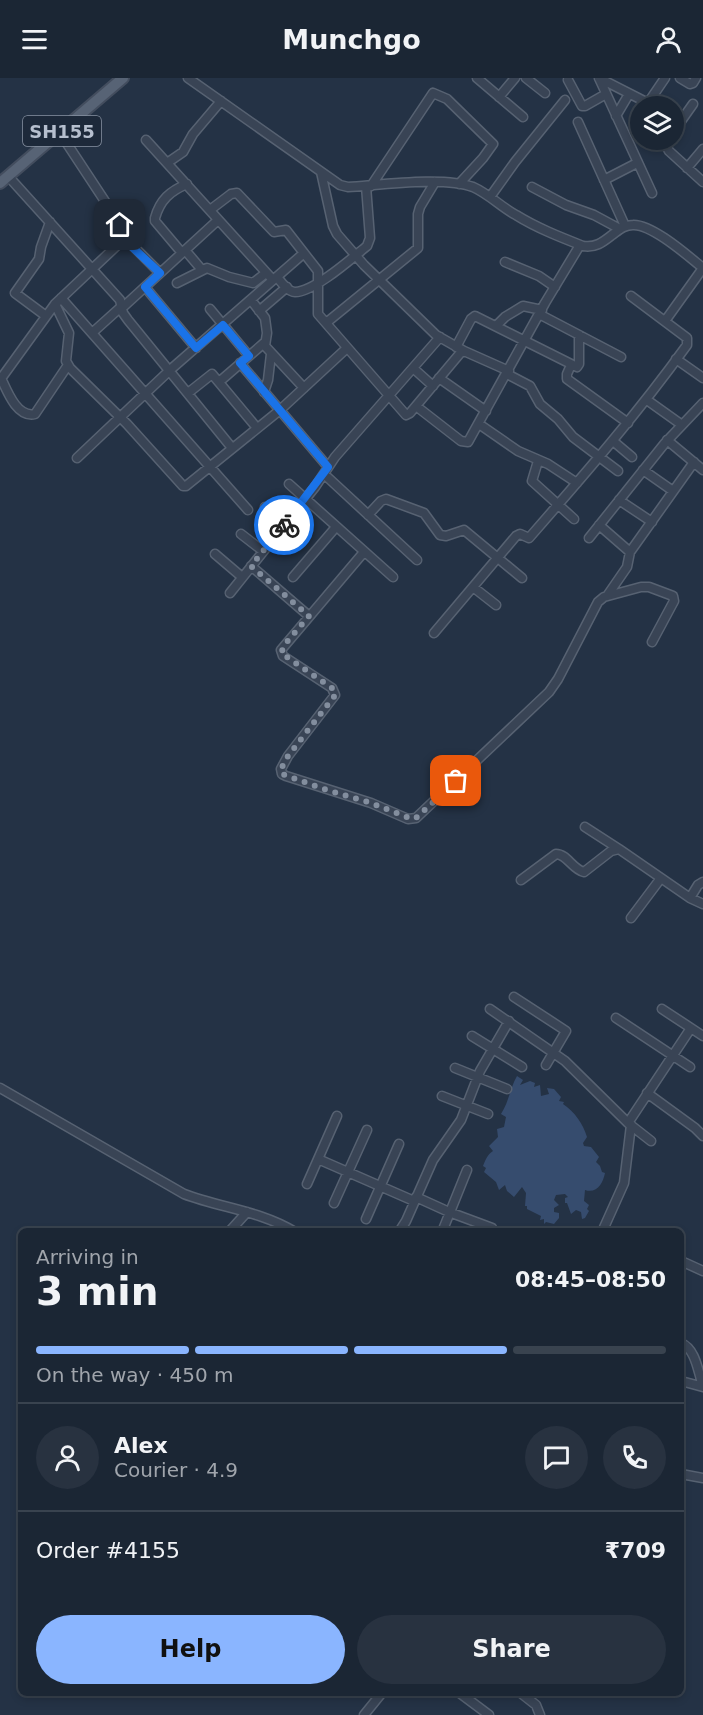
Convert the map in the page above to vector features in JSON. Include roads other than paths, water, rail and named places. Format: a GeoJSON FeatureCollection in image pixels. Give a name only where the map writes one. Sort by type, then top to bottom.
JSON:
{"type":"FeatureCollection","features":[{"type":"Feature","properties":{"kind":"main road","name":"SH155"},"geometry":{"type":"LineString","coordinates":[[3,178],[60,133],[121,78]]}},
{"type":"Feature","properties":{"kind":"main road","name":"SH155"},"geometry":{"type":"LineString","coordinates":[[3,178],[121,78]]}},
{"type":"Feature","properties":{"kind":"street"},"geometry":{"type":"LineString","coordinates":[[188,78],[340,185],[348,187],[459,184],[474,188],[542,229],[590,247],[597,245],[622,228],[634,224],[652,231],[703,268],[665,321]]}},
{"type":"Feature","properties":{"kind":"street"},"geometry":{"type":"LineString","coordinates":[[477,78],[523,117]]}},
{"type":"Feature","properties":{"kind":"street"},"geometry":{"type":"LineString","coordinates":[[500,98],[515,78]]}},
{"type":"Feature","properties":{"kind":"street"},"geometry":{"type":"LineString","coordinates":[[526,78],[545,93]]}},
{"type":"Feature","properties":{"kind":"street"},"geometry":{"type":"LineString","coordinates":[[599,78],[652,193]]}},
{"type":"Feature","properties":{"kind":"street"},"geometry":{"type":"LineString","coordinates":[[599,78],[648,103],[665,78]]}},
{"type":"Feature","properties":{"kind":"street"},"geometry":{"type":"LineString","coordinates":[[680,78],[690,84],[696,78]]}},
{"type":"Feature","properties":{"kind":"street"},"geometry":{"type":"LineString","coordinates":[[568,80],[582,106],[606,94]]}},
{"type":"Feature","properties":{"kind":"street"},"geometry":{"type":"LineString","coordinates":[[146,140],[266,273],[296,292],[318,283],[370,242],[369,186],[433,93],[447,99],[493,144],[459,184]]}},
{"type":"Feature","properties":{"kind":"street"},"geometry":{"type":"LineString","coordinates":[[616,116],[629,94]]}},
{"type":"Feature","properties":{"kind":"street"},"geometry":{"type":"LineString","coordinates":[[490,197],[565,100]]}},
{"type":"Feature","properties":{"kind":"street"},"geometry":{"type":"LineString","coordinates":[[167,163],[183,152],[193,134],[221,101]]}},
{"type":"Feature","properties":{"kind":"street"},"geometry":{"type":"LineString","coordinates":[[684,117],[693,104]]}},
{"type":"Feature","properties":{"kind":"street"},"geometry":{"type":"LineString","coordinates":[[578,122],[622,228]]}},
{"type":"Feature","properties":{"kind":"street"},"geometry":{"type":"LineString","coordinates":[[60,133],[114,215],[125,238],[160,273]]}},
{"type":"Feature","properties":{"kind":"street"},"geometry":{"type":"LineString","coordinates":[[687,168],[703,149]]}},
{"type":"Feature","properties":{"kind":"street"},"geometry":{"type":"LineString","coordinates":[[668,150],[703,182]]}},
{"type":"Feature","properties":{"kind":"street"},"geometry":{"type":"LineString","coordinates":[[604,180],[637,163]]}},
{"type":"Feature","properties":{"kind":"street"},"geometry":{"type":"LineString","coordinates":[[321,172],[333,226],[337,234],[378,279],[440,337],[530,386],[540,404],[558,419],[573,438],[618,471]]}},
{"type":"Feature","properties":{"kind":"street"},"geometry":{"type":"LineString","coordinates":[[3,178],[50,222],[120,300],[128,320],[232,448]]}},
{"type":"Feature","properties":{"kind":"street"},"geometry":{"type":"LineString","coordinates":[[326,323],[418,248],[418,214],[435,183]]}},
{"type":"Feature","properties":{"kind":"street"},"geometry":{"type":"LineString","coordinates":[[187,184],[172,189],[154,218],[202,270]]}},
{"type":"Feature","properties":{"kind":"street"},"geometry":{"type":"LineString","coordinates":[[532,187],[566,205],[622,228]]}},
{"type":"Feature","properties":{"kind":"street"},"geometry":{"type":"LineString","coordinates":[[210,210],[231,194],[237,193],[274,232],[285,230],[318,272],[317,310],[406,415],[433,386],[459,349],[472,317],[475,316],[577,367],[579,364],[579,335]]}},
{"type":"Feature","properties":{"kind":"street"},"geometry":{"type":"LineString","coordinates":[[92,333],[218,220]]}},
{"type":"Feature","properties":{"kind":"street"},"geometry":{"type":"LineString","coordinates":[[46,316],[15,293],[39,259],[50,222]]}},
{"type":"Feature","properties":{"kind":"street"},"geometry":{"type":"LineString","coordinates":[[68,365],[35,414],[31,416],[12,402],[0,379],[58,301],[125,238]]}},
{"type":"Feature","properties":{"kind":"street"},"geometry":{"type":"LineString","coordinates":[[416,406],[464,443],[470,440],[580,245]]}},
{"type":"Feature","properties":{"kind":"street"},"geometry":{"type":"LineString","coordinates":[[77,458],[170,370],[304,253]]}},
{"type":"Feature","properties":{"kind":"street"},"geometry":{"type":"LineString","coordinates":[[506,262],[539,276],[555,286]]}},
{"type":"Feature","properties":{"kind":"street"},"geometry":{"type":"LineString","coordinates":[[177,282],[207,267],[229,277],[253,282],[266,273]]}},
{"type":"Feature","properties":{"kind":"street"},"geometry":{"type":"LineString","coordinates":[[145,287],[196,348]]}},
{"type":"Feature","properties":{"kind":"street"},"geometry":{"type":"LineString","coordinates":[[260,311],[287,287]]}},
{"type":"Feature","properties":{"kind":"street"},"geometry":{"type":"LineString","coordinates":[[434,633],[518,534],[529,538],[599,458],[647,400],[688,340],[631,296]]}},
{"type":"Feature","properties":{"kind":"street"},"geometry":{"type":"LineString","coordinates":[[219,382],[264,343],[267,333],[266,322],[251,300]]}},
{"type":"Feature","properties":{"kind":"street"},"geometry":{"type":"LineString","coordinates":[[58,301],[92,333],[248,510]]}},
{"type":"Feature","properties":{"kind":"street"},"geometry":{"type":"LineString","coordinates":[[58,301],[69,333],[66,360],[68,365],[183,486],[186,486],[280,410],[347,348]]}},
{"type":"Feature","properties":{"kind":"street"},"geometry":{"type":"LineString","coordinates":[[496,326],[505,317],[524,306],[541,312],[621,357]]}},
{"type":"Feature","properties":{"kind":"street"},"geometry":{"type":"LineString","coordinates":[[210,309],[249,356]]}},
{"type":"Feature","properties":{"kind":"street"},"geometry":{"type":"LineString","coordinates":[[230,593],[305,499],[335,456],[440,337]]}},
{"type":"Feature","properties":{"kind":"street"},"geometry":{"type":"LineString","coordinates":[[264,343],[271,354],[304,388]]}},
{"type":"Feature","properties":{"kind":"street"},"geometry":{"type":"LineString","coordinates":[[264,392],[271,354]]}},
{"type":"Feature","properties":{"kind":"street"},"geometry":{"type":"LineString","coordinates":[[676,359],[703,378]]}},
{"type":"Feature","properties":{"kind":"street"},"geometry":{"type":"LineString","coordinates":[[240,363],[326,470],[368,515],[417,560]]}},
{"type":"Feature","properties":{"kind":"street"},"geometry":{"type":"LineString","coordinates":[[571,365],[567,379],[628,423]]}},
{"type":"Feature","properties":{"kind":"street"},"geometry":{"type":"LineString","coordinates":[[413,368],[433,386]]}},
{"type":"Feature","properties":{"kind":"street"},"geometry":{"type":"LineString","coordinates":[[188,393],[210,374],[213,375],[257,428]]}},
{"type":"Feature","properties":{"kind":"street"},"geometry":{"type":"LineString","coordinates":[[439,378],[486,411]]}},
{"type":"Feature","properties":{"kind":"street"},"geometry":{"type":"LineString","coordinates":[[647,400],[682,425]]}},
{"type":"Feature","properties":{"kind":"street"},"geometry":{"type":"LineString","coordinates":[[589,538],[668,440],[682,425],[699,414],[703,403]]}},
{"type":"Feature","properties":{"kind":"street"},"geometry":{"type":"LineString","coordinates":[[479,424],[518,451],[548,464],[577,483]]}},
{"type":"Feature","properties":{"kind":"street"},"geometry":{"type":"LineString","coordinates":[[668,440],[703,470]]}},
{"type":"Feature","properties":{"kind":"street"},"geometry":{"type":"LineString","coordinates":[[613,441],[632,457]]}},
{"type":"Feature","properties":{"kind":"street"},"geometry":{"type":"LineString","coordinates":[[538,461],[532,481],[574,519]]}},
{"type":"Feature","properties":{"kind":"street"},"geometry":{"type":"LineString","coordinates":[[364,552],[285,644],[281,653],[332,688],[336,694],[288,756],[281,769],[282,774],[412,819],[429,807],[549,692],[568,660],[594,606],[607,596],[627,567],[630,552],[693,462]]}},
{"type":"Feature","properties":{"kind":"street"},"geometry":{"type":"LineString","coordinates":[[643,470],[673,491]]}},
{"type":"Feature","properties":{"kind":"street"},"geometry":{"type":"LineString","coordinates":[[289,484],[393,577]]}},
{"type":"Feature","properties":{"kind":"street"},"geometry":{"type":"LineString","coordinates":[[368,515],[381,501],[386,499],[424,513],[440,535],[446,536],[464,530],[522,578]]}},
{"type":"Feature","properties":{"kind":"street"},"geometry":{"type":"LineString","coordinates":[[619,500],[652,522]]}},
{"type":"Feature","properties":{"kind":"street"},"geometry":{"type":"LineString","coordinates":[[265,507],[284,525]]}},
{"type":"Feature","properties":{"kind":"street"},"geometry":{"type":"LineString","coordinates":[[599,525],[630,552]]}},
{"type":"Feature","properties":{"kind":"street"},"geometry":{"type":"LineString","coordinates":[[293,576],[336,527]]}},
{"type":"Feature","properties":{"kind":"street"},"geometry":{"type":"LineString","coordinates":[[241,534],[263,552]]}},
{"type":"Feature","properties":{"kind":"street"},"geometry":{"type":"LineString","coordinates":[[215,554],[242,577]]}},
{"type":"Feature","properties":{"kind":"street"},"geometry":{"type":"LineString","coordinates":[[251,566],[309,616]]}},
{"type":"Feature","properties":{"kind":"street"},"geometry":{"type":"LineString","coordinates":[[473,587],[496,605]]}},
{"type":"Feature","properties":{"kind":"street"},"geometry":{"type":"LineString","coordinates":[[607,596],[641,587],[649,587],[673,596],[674,601],[652,642]]}},
{"type":"Feature","properties":{"kind":"street"},"geometry":{"type":"LineString","coordinates":[[585,827],[690,898],[703,904]]}},
{"type":"Feature","properties":{"kind":"street"},"geometry":{"type":"LineString","coordinates":[[521,880],[556,854],[562,855],[576,869],[584,872],[611,850],[619,849]]}},
{"type":"Feature","properties":{"kind":"street"},"geometry":{"type":"LineString","coordinates":[[631,918],[661,878]]}},
{"type":"Feature","properties":{"kind":"street"},"geometry":{"type":"LineString","coordinates":[[690,898],[698,885],[703,882]]}},
{"type":"Feature","properties":{"kind":"street"},"geometry":{"type":"LineString","coordinates":[[514,997],[566,1031],[546,1065]]}},
{"type":"Feature","properties":{"kind":"street"},"geometry":{"type":"LineString","coordinates":[[490,1009],[554,1052],[629,1124],[651,1141]]}},
{"type":"Feature","properties":{"kind":"street"},"geometry":{"type":"LineString","coordinates":[[662,1009],[703,1036]]}},
{"type":"Feature","properties":{"kind":"street"},"geometry":{"type":"LineString","coordinates":[[616,1018],[690,1067]]}},
{"type":"Feature","properties":{"kind":"street"},"geometry":{"type":"LineString","coordinates":[[401,1228],[433,1160],[459,1125],[477,1078],[509,1021]]}},
{"type":"Feature","properties":{"kind":"street"},"geometry":{"type":"LineString","coordinates":[[604,1228],[624,1183],[629,1124],[691,1028]]}},
{"type":"Feature","properties":{"kind":"street"},"geometry":{"type":"LineString","coordinates":[[472,1036],[522,1067]]}},
{"type":"Feature","properties":{"kind":"street"},"geometry":{"type":"LineString","coordinates":[[455,1068],[507,1089]]}},
{"type":"Feature","properties":{"kind":"street"},"geometry":{"type":"LineString","coordinates":[[0,1088],[184,1194],[268,1218],[287,1228]]}},
{"type":"Feature","properties":{"kind":"street"},"geometry":{"type":"LineString","coordinates":[[647,1093],[703,1136]]}},
{"type":"Feature","properties":{"kind":"street"},"geometry":{"type":"LineString","coordinates":[[442,1096],[488,1114]]}},
{"type":"Feature","properties":{"kind":"street"},"geometry":{"type":"LineString","coordinates":[[307,1184],[337,1116]]}},
{"type":"Feature","properties":{"kind":"street"},"geometry":{"type":"LineString","coordinates":[[334,1203],[367,1130]]}},
{"type":"Feature","properties":{"kind":"street"},"geometry":{"type":"LineString","coordinates":[[366,1219],[399,1144]]}},
{"type":"Feature","properties":{"kind":"street"},"geometry":{"type":"LineString","coordinates":[[318,1159],[492,1228]]}},
{"type":"Feature","properties":{"kind":"street"},"geometry":{"type":"LineString","coordinates":[[443,1228],[467,1170]]}},
{"type":"Feature","properties":{"kind":"street"},"geometry":{"type":"LineString","coordinates":[[233,1228],[247,1212]]}},
{"type":"Feature","properties":{"kind":"street"},"geometry":{"type":"LineString","coordinates":[[684,1262],[703,1271]]}},
{"type":"Feature","properties":{"kind":"street"},"geometry":{"type":"LineString","coordinates":[[684,1344],[692,1352],[703,1387]]}},
{"type":"Feature","properties":{"kind":"street"},"geometry":{"type":"LineString","coordinates":[[684,1382],[703,1387]]}},
{"type":"Feature","properties":{"kind":"street"},"geometry":{"type":"LineString","coordinates":[[684,1475],[703,1478]]}},
{"type":"Feature","properties":{"kind":"street"},"geometry":{"type":"LineString","coordinates":[[364,1715],[379,1696]]}},
{"type":"Feature","properties":{"kind":"street"},"geometry":{"type":"LineString","coordinates":[[464,1696],[489,1715]]}},
{"type":"Feature","properties":{"kind":"street"},"geometry":{"type":"LineString","coordinates":[[525,1696],[536,1705],[540,1715]]}},
{"type":"Feature","properties":{"kind":"water"},"geometry":{"type":"Polygon","coordinates":[[[517,1076],[523,1080],[520,1085],[530,1081],[535,1083],[534,1087],[540,1085],[541,1096],[549,1094],[547,1088],[554,1089],[561,1097],[559,1101],[564,1102],[563,1104],[575,1115],[583,1127],[587,1137],[583,1143],[584,1146],[591,1147],[599,1157],[596,1162],[605,1173],[599,1187],[589,1191],[585,1190],[584,1201],[589,1205],[587,1209],[589,1211],[585,1218],[582,1219],[581,1212],[576,1210],[571,1214],[565,1203],[565,1198],[568,1197],[565,1194],[556,1195],[554,1200],[559,1205],[554,1208],[554,1212],[559,1213],[559,1218],[554,1224],[546,1222],[544,1224],[544,1219],[540,1220],[541,1216],[525,1206],[526,1193],[522,1187],[514,1197],[507,1191],[505,1185],[499,1190],[496,1182],[484,1172],[485,1161],[493,1151],[489,1146],[498,1137],[497,1129],[504,1127],[506,1117],[501,1114],[517,1076]]]}}]}
